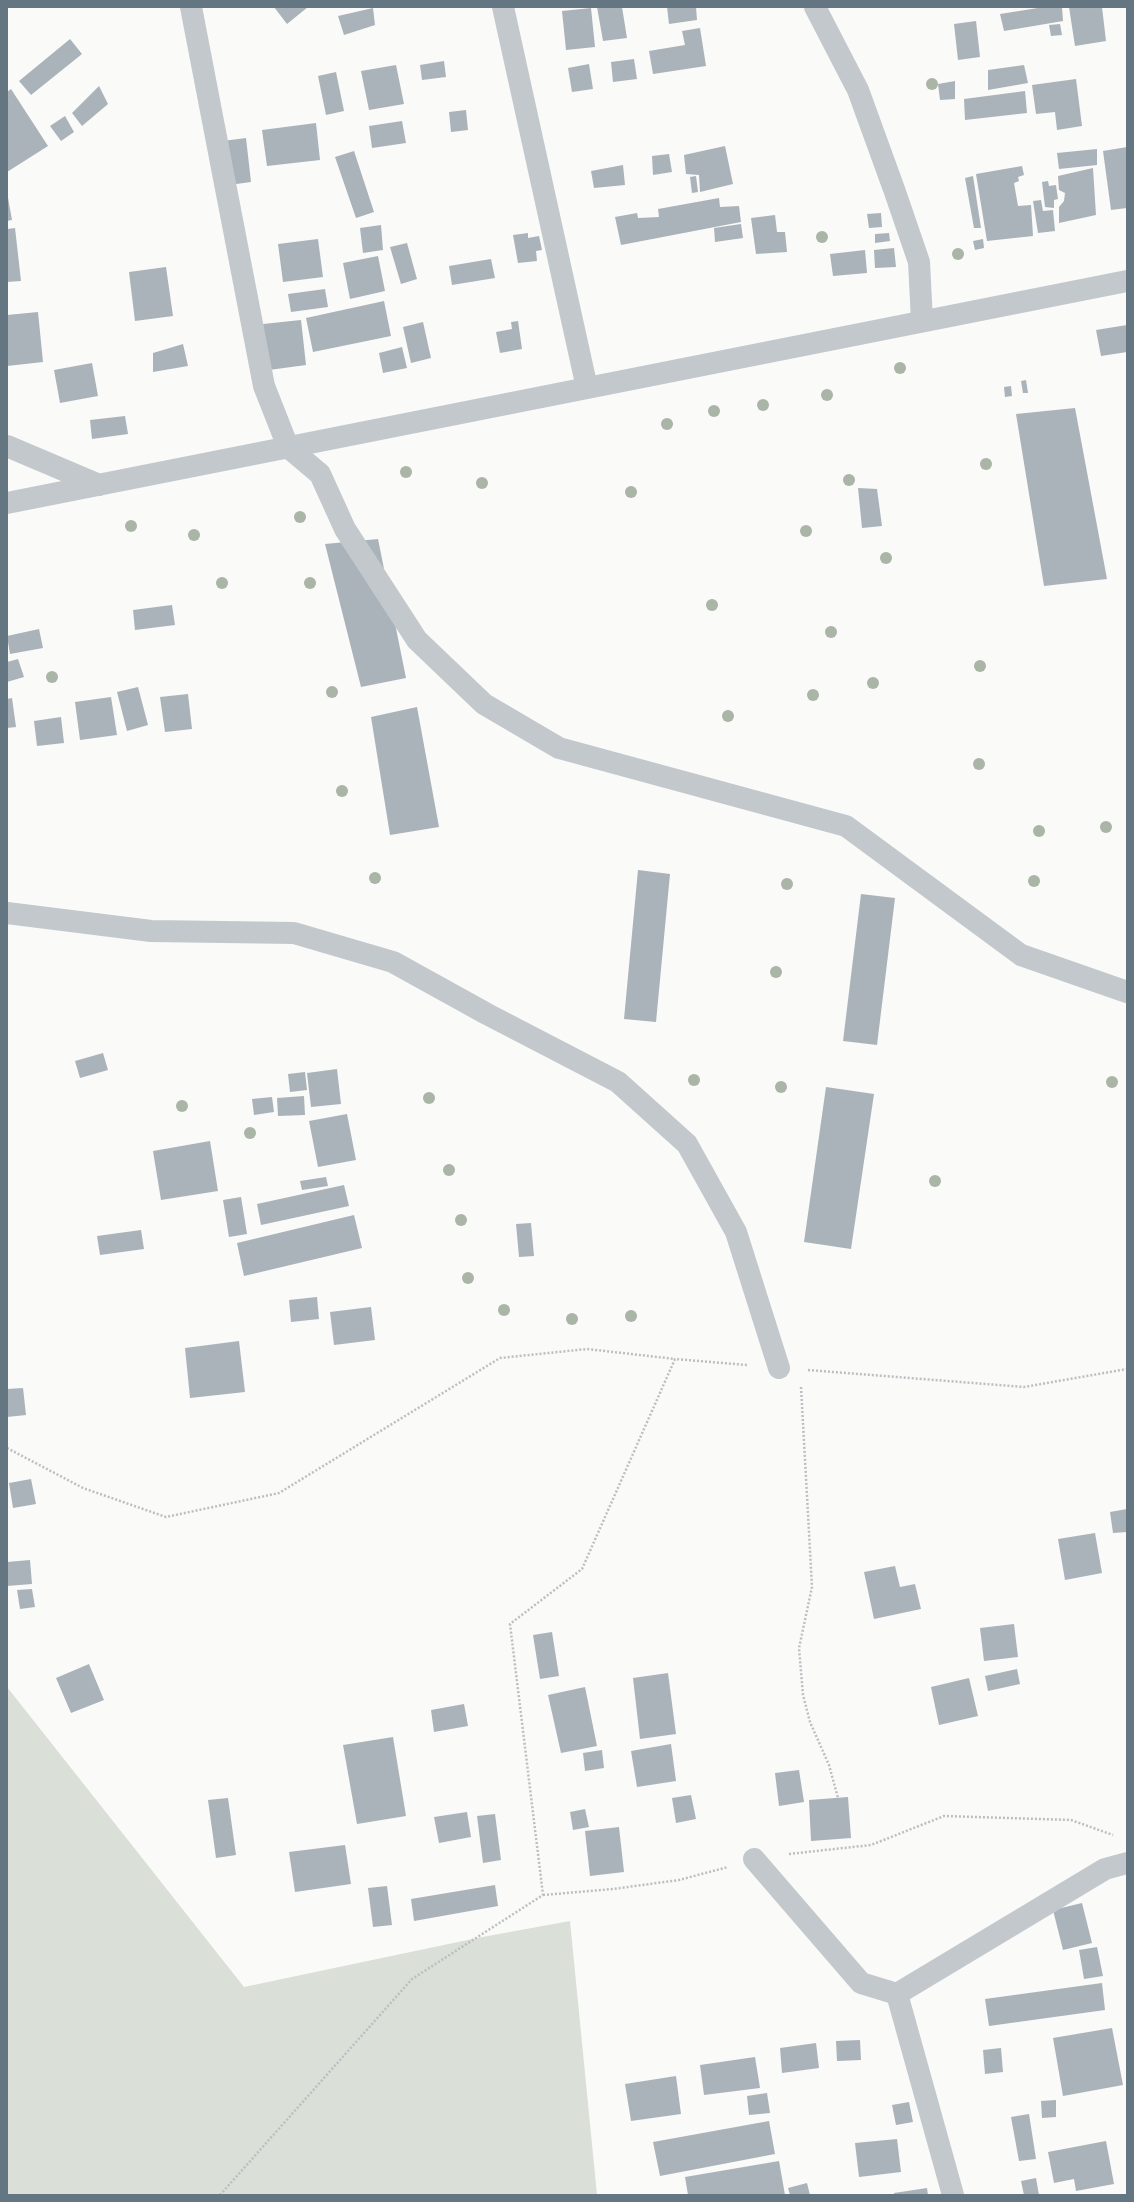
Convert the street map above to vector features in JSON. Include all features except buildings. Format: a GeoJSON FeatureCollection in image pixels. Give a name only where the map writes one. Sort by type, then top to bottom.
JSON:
{"type":"FeatureCollection","features":[{"type":"Feature","properties":{"kind":"street"},"geometry":{"type":"LineString","coordinates":[[191,7],[264,386],[288,447],[320,474],[345,529],[417,640],[484,704],[559,748],[846,826],[1021,955],[1127,992]]}},
{"type":"Feature","properties":{"kind":"street"},"geometry":{"type":"LineString","coordinates":[[503,7],[587,388]]}},
{"type":"Feature","properties":{"kind":"street"},"geometry":{"type":"LineString","coordinates":[[814,7],[858,90],[919,262],[922,321]]}},
{"type":"Feature","properties":{"kind":"street"},"geometry":{"type":"LineString","coordinates":[[7,503],[1127,281]]}},
{"type":"Feature","properties":{"kind":"street"},"geometry":{"type":"LineString","coordinates":[[7,446],[98,485]]}},
{"type":"Feature","properties":{"kind":"street"},"geometry":{"type":"LineString","coordinates":[[7,913],[150,931],[294,933],[393,962],[487,1014],[618,1082],[687,1144],[736,1232],[779,1368]]}},
{"type":"Feature","properties":{"kind":"street"},"geometry":{"type":"LineString","coordinates":[[754,1859],[860,1983],[897,1994],[1105,1869],[1127,1863]]}},
{"type":"Feature","properties":{"kind":"street"},"geometry":{"type":"LineString","coordinates":[[897,1994],[953,2195]]}},
{"type":"Feature","properties":{"kind":"path"},"geometry":{"type":"LineString","coordinates":[[7,1448],[83,1488],[166,1517],[279,1493],[500,1358],[587,1349],[675,1360],[1024,1387],[1127,1369]]}},
{"type":"Feature","properties":{"kind":"path"},"geometry":{"type":"LineString","coordinates":[[543,1894],[510,1624],[582,1569],[675,1360]]}},
{"type":"Feature","properties":{"kind":"path"},"geometry":{"type":"LineString","coordinates":[[802,1370],[801,1408],[812,1587],[799,1648],[803,1695],[810,1722],[829,1765],[838,1798]]}},
{"type":"Feature","properties":{"kind":"path"},"geometry":{"type":"LineString","coordinates":[[220,2195],[412,1979],[543,1894],[613,1890],[679,1880],[754,1859],[871,1845],[944,1816],[1071,1820],[1120,1838]]}},
{"type":"Feature","properties":{"kind":"shaded area"},"geometry":{"type":"Polygon","coordinates":[[[7,1687],[244,1987],[477,1938],[570,1921],[597,2195],[7,2195],[7,1687]]]}}]}
